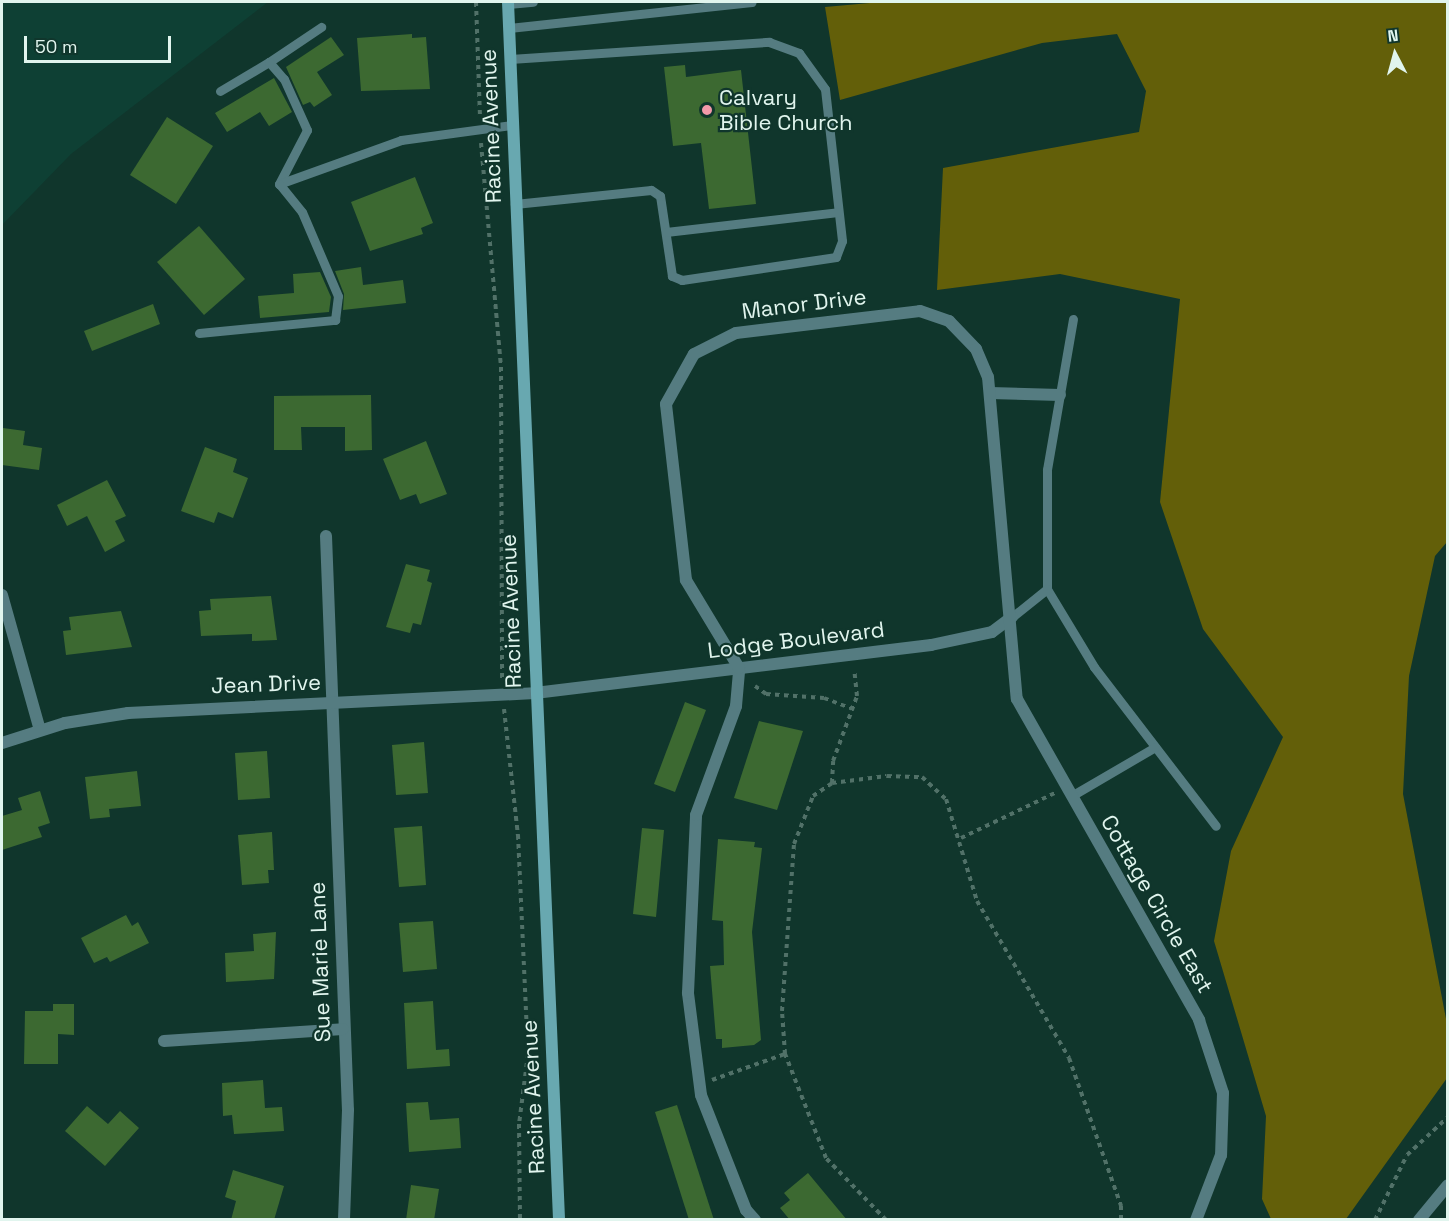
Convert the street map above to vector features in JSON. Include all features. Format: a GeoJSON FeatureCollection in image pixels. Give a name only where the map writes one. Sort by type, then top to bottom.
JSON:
{"type":"FeatureCollection","features":[{"type":"Feature","properties":{"kind":"main road","name":"Racine Avenue"},"geometry":{"type":"LineString","coordinates":[[508,3],[514,204],[560,1220]]}},
{"type":"Feature","properties":{"kind":"street","name":"Manor Drive"},"geometry":{"type":"LineString","coordinates":[[739,668],[686,580],[666,404],[694,354],[736,333],[920,311],[949,321],[976,348],[990,393],[1011,616]]}},
{"type":"Feature","properties":{"kind":"street"},"geometry":{"type":"LineString","coordinates":[[990,393],[1060,395]]}},
{"type":"Feature","properties":{"kind":"street","name":"Sue Marie Lane"},"geometry":{"type":"LineString","coordinates":[[326,537],[330,703],[349,1167],[344,1220]]}},
{"type":"Feature","properties":{"kind":"street"},"geometry":{"type":"LineString","coordinates":[[2,595],[40,730]]}},
{"type":"Feature","properties":{"kind":"street","name":"Lodge Boulevard"},"geometry":{"type":"LineString","coordinates":[[535,693],[853,654],[992,632],[1011,616]]}},
{"type":"Feature","properties":{"kind":"street","name":"Cottage Circle East"},"geometry":{"type":"LineString","coordinates":[[1011,616],[1017,699],[1199,1020],[1223,1093],[1221,1155],[1196,1220]]}},
{"type":"Feature","properties":{"kind":"street"},"geometry":{"type":"LineString","coordinates":[[739,668],[736,706],[696,815],[690,880],[688,993],[700,1085],[746,1210],[755,1220]]}},
{"type":"Feature","properties":{"kind":"street","name":"Jean Drive"},"geometry":{"type":"LineString","coordinates":[[2,743],[40,730],[128,713],[535,693]]}},
{"type":"Feature","properties":{"kind":"street"},"geometry":{"type":"LineString","coordinates":[[164,1041],[343,1029]]}},
{"type":"Feature","properties":{"kind":"street"},"geometry":{"type":"LineString","coordinates":[[1419,1220],[1448,1185]]}},
{"type":"Feature","properties":{"kind":"lane"},"geometry":{"type":"LineString","coordinates":[[508,3],[533,2]]}},
{"type":"Feature","properties":{"kind":"lane"},"geometry":{"type":"LineString","coordinates":[[509,28],[752,2]]}},
{"type":"Feature","properties":{"kind":"lane"},"geometry":{"type":"LineString","coordinates":[[220,91],[321,27]]}},
{"type":"Feature","properties":{"kind":"lane"},"geometry":{"type":"LineString","coordinates":[[510,59],[769,42],[799,53],[825,89],[842,241],[837,257],[682,280],[672,276],[660,196],[651,190],[514,204]]}},
{"type":"Feature","properties":{"kind":"lane"},"geometry":{"type":"LineString","coordinates":[[269,62],[284,79],[307,130],[279,184]]}},
{"type":"Feature","properties":{"kind":"lane"},"geometry":{"type":"LineString","coordinates":[[279,184],[401,140],[512,125]]}},
{"type":"Feature","properties":{"kind":"lane"},"geometry":{"type":"LineString","coordinates":[[199,333],[335,320],[338,296],[302,212],[279,184]]}},
{"type":"Feature","properties":{"kind":"lane"},"geometry":{"type":"LineString","coordinates":[[666,232],[838,212]]}},
{"type":"Feature","properties":{"kind":"lane"},"geometry":{"type":"LineString","coordinates":[[1072,319],[1047,470],[1047,589],[1094,667],[1216,826]]}},
{"type":"Feature","properties":{"kind":"lane","name":"Lodge Boulevard"},"geometry":{"type":"LineString","coordinates":[[1011,616],[1047,589]]}},
{"type":"Feature","properties":{"kind":"lane"},"geometry":{"type":"LineString","coordinates":[[1071,791],[1155,747]]}},
{"type":"Feature","properties":{"kind":"path"},"geometry":{"type":"LineString","coordinates":[[476,2],[480,130],[501,367],[502,659]]}},
{"type":"Feature","properties":{"kind":"path"},"geometry":{"type":"LineString","coordinates":[[832,783],[833,761],[857,696],[853,654]]}},
{"type":"Feature","properties":{"kind":"path"},"geometry":{"type":"LineString","coordinates":[[754,666],[755,689],[760,692],[824,698],[852,709]]}},
{"type":"Feature","properties":{"kind":"path"},"geometry":{"type":"LineString","coordinates":[[504,720],[518,836],[528,1054],[518,1135],[520,1220]]}},
{"type":"Feature","properties":{"kind":"path"},"geometry":{"type":"LineString","coordinates":[[886,1220],[825,1158],[785,1054],[782,945],[794,844],[813,796],[832,783],[922,777],[946,799],[961,838],[977,901],[1069,1058],[1121,1206],[1121,1220]]}},
{"type":"Feature","properties":{"kind":"path"},"geometry":{"type":"LineString","coordinates":[[961,838],[1071,791]]}},
{"type":"Feature","properties":{"kind":"path"},"geometry":{"type":"LineString","coordinates":[[700,1085],[785,1054]]}},
{"type":"Feature","properties":{"kind":"path"},"geometry":{"type":"LineString","coordinates":[[1375,1220],[1407,1155],[1448,1117]]}},
{"type":"Feature","properties":{"kind":"shaded area"},"geometry":{"type":"Polygon","coordinates":[[[2,2],[268,2],[71,154],[2,225],[2,2]]]}},
{"type":"Feature","properties":{"kind":"shaded area"},"geometry":{"type":"Polygon","coordinates":[[[881,2],[1447,2],[1447,542],[1435,556],[1409,676],[1403,794],[1447,1024],[1447,1078],[1346,1219],[1271,1219],[1262,1199],[1266,1116],[1214,941],[1231,851],[1283,737],[1203,629],[1160,502],[1180,299],[1060,274],[937,290],[943,168],[1139,132],[1146,91],[1117,34],[1042,43],[840,100],[825,7],[881,2]]]}},
{"type":"Feature","properties":{"kind":"building"},"geometry":{"type":"Polygon","coordinates":[[[412,34],[412,38],[426,37],[430,89],[361,91],[357,38],[412,34]]]}},
{"type":"Feature","properties":{"kind":"building"},"geometry":{"type":"Polygon","coordinates":[[[331,37],[344,55],[317,72],[332,95],[314,107],[310,102],[303,105],[286,67],[331,37]]]}},
{"type":"Feature","properties":{"kind":"building","name":"Calvary Bible Church"},"geometry":{"type":"Polygon","coordinates":[[[685,65],[686,77],[741,70],[756,204],[709,209],[701,143],[673,146],[664,67],[685,65]]]}},
{"type":"Feature","properties":{"kind":"building"},"geometry":{"type":"Polygon","coordinates":[[[274,78],[292,112],[269,126],[260,112],[227,132],[215,113],[274,78]]]}},
{"type":"Feature","properties":{"kind":"building"},"geometry":{"type":"Polygon","coordinates":[[[167,117],[213,146],[176,204],[130,175],[167,117]]]}},
{"type":"Feature","properties":{"kind":"building"},"geometry":{"type":"Polygon","coordinates":[[[415,177],[433,223],[421,228],[423,234],[370,251],[351,202],[415,177]]]}},
{"type":"Feature","properties":{"kind":"building"},"geometry":{"type":"Polygon","coordinates":[[[199,226],[245,279],[204,315],[157,262],[199,226]]]}},
{"type":"Feature","properties":{"kind":"building"},"geometry":{"type":"Polygon","coordinates":[[[361,267],[363,285],[403,280],[406,303],[343,310],[344,294],[335,271],[361,267]]]}},
{"type":"Feature","properties":{"kind":"building"},"geometry":{"type":"Polygon","coordinates":[[[320,272],[331,297],[329,312],[260,318],[258,296],[294,293],[293,274],[320,272]]]}},
{"type":"Feature","properties":{"kind":"building"},"geometry":{"type":"Polygon","coordinates":[[[153,304],[160,324],[92,351],[84,331],[153,304]]]}},
{"type":"Feature","properties":{"kind":"building"},"geometry":{"type":"Polygon","coordinates":[[[371,395],[372,450],[345,451],[345,427],[301,427],[302,450],[274,450],[274,396],[371,395]]]}},
{"type":"Feature","properties":{"kind":"building"},"geometry":{"type":"Polygon","coordinates":[[[3,428],[25,431],[23,445],[42,448],[39,470],[2,465],[3,428]]]}},
{"type":"Feature","properties":{"kind":"building"},"geometry":{"type":"Polygon","coordinates":[[[426,441],[447,494],[420,504],[416,494],[400,500],[383,459],[426,441]]]}},
{"type":"Feature","properties":{"kind":"building"},"geometry":{"type":"Polygon","coordinates":[[[205,447],[237,459],[233,472],[248,478],[233,518],[218,512],[214,523],[181,511],[205,447]]]}},
{"type":"Feature","properties":{"kind":"building"},"geometry":{"type":"Polygon","coordinates":[[[107,480],[126,516],[115,521],[125,541],[105,552],[87,516],[67,526],[57,505],[107,480]]]}},
{"type":"Feature","properties":{"kind":"building"},"geometry":{"type":"Polygon","coordinates":[[[406,564],[430,570],[427,581],[432,583],[421,625],[413,623],[410,633],[386,627],[406,564]]]}},
{"type":"Feature","properties":{"kind":"building"},"geometry":{"type":"Polygon","coordinates":[[[271,596],[277,640],[252,641],[252,634],[201,636],[199,611],[211,610],[210,599],[271,596]]]}},
{"type":"Feature","properties":{"kind":"building"},"geometry":{"type":"Polygon","coordinates":[[[121,611],[132,647],[66,655],[63,631],[71,630],[69,617],[121,611]]]}},
{"type":"Feature","properties":{"kind":"building"},"geometry":{"type":"Polygon","coordinates":[[[685,702],[706,710],[675,792],[654,784],[685,702]]]}},
{"type":"Feature","properties":{"kind":"building"},"geometry":{"type":"Polygon","coordinates":[[[759,721],[803,731],[777,810],[734,798],[759,721]]]}},
{"type":"Feature","properties":{"kind":"building"},"geometry":{"type":"Polygon","coordinates":[[[424,742],[428,793],[396,795],[392,745],[424,742]]]}},
{"type":"Feature","properties":{"kind":"building"},"geometry":{"type":"Polygon","coordinates":[[[267,751],[270,798],[238,800],[235,753],[267,751]]]}},
{"type":"Feature","properties":{"kind":"building"},"geometry":{"type":"Polygon","coordinates":[[[137,771],[141,806],[109,809],[110,817],[90,819],[85,777],[137,771]]]}},
{"type":"Feature","properties":{"kind":"building"},"geometry":{"type":"Polygon","coordinates":[[[40,791],[50,823],[38,827],[42,837],[2,850],[2,816],[22,810],[18,798],[40,791]]]}},
{"type":"Feature","properties":{"kind":"building"},"geometry":{"type":"Polygon","coordinates":[[[422,826],[426,885],[399,887],[394,828],[422,826]]]}},
{"type":"Feature","properties":{"kind":"building"},"geometry":{"type":"Polygon","coordinates":[[[642,828],[664,830],[656,917],[633,914],[642,828]]]}},
{"type":"Feature","properties":{"kind":"building"},"geometry":{"type":"Polygon","coordinates":[[[272,832],[274,870],[268,870],[269,883],[242,885],[238,835],[272,832]]]}},
{"type":"Feature","properties":{"kind":"building"},"geometry":{"type":"Polygon","coordinates":[[[718,839],[755,842],[754,847],[762,848],[752,932],[761,1040],[754,1045],[722,1048],[722,1039],[716,1039],[710,966],[724,965],[723,921],[712,920],[718,839]]]}},
{"type":"Feature","properties":{"kind":"building"},"geometry":{"type":"Polygon","coordinates":[[[126,915],[132,926],[138,922],[149,943],[110,962],[107,957],[94,963],[81,938],[126,915]]]}},
{"type":"Feature","properties":{"kind":"building"},"geometry":{"type":"Polygon","coordinates":[[[433,921],[437,969],[403,972],[399,923],[433,921]]]}},
{"type":"Feature","properties":{"kind":"building"},"geometry":{"type":"Polygon","coordinates":[[[276,932],[274,979],[226,982],[225,953],[254,951],[253,934],[276,932]]]}},
{"type":"Feature","properties":{"kind":"building"},"geometry":{"type":"Polygon","coordinates":[[[433,1001],[436,1050],[449,1049],[450,1066],[407,1069],[404,1003],[433,1001]]]}},
{"type":"Feature","properties":{"kind":"building"},"geometry":{"type":"Polygon","coordinates":[[[53,1004],[74,1004],[74,1035],[58,1034],[58,1064],[24,1064],[25,1011],[53,1011],[53,1004]]]}},
{"type":"Feature","properties":{"kind":"building"},"geometry":{"type":"Polygon","coordinates":[[[263,1080],[265,1108],[282,1107],[284,1131],[234,1134],[232,1115],[223,1116],[222,1083],[263,1080]]]}},
{"type":"Feature","properties":{"kind":"building"},"geometry":{"type":"Polygon","coordinates":[[[428,1102],[430,1120],[459,1118],[461,1148],[409,1152],[406,1103],[428,1102]]]}},
{"type":"Feature","properties":{"kind":"building"},"geometry":{"type":"Polygon","coordinates":[[[677,1105],[714,1220],[689,1220],[655,1112],[677,1105]]]}},
{"type":"Feature","properties":{"kind":"building"},"geometry":{"type":"Polygon","coordinates":[[[87,1106],[108,1124],[120,1111],[139,1128],[105,1166],[65,1131],[87,1106]]]}},
{"type":"Feature","properties":{"kind":"building"},"geometry":{"type":"Polygon","coordinates":[[[233,1170],[284,1186],[274,1220],[231,1220],[236,1201],[225,1197],[233,1170]]]}},
{"type":"Feature","properties":{"kind":"building"},"geometry":{"type":"Polygon","coordinates":[[[808,1173],[847,1220],[790,1220],[780,1208],[790,1200],[784,1193],[808,1173]]]}},
{"type":"Feature","properties":{"kind":"building"},"geometry":{"type":"Polygon","coordinates":[[[411,1185],[439,1189],[434,1220],[406,1220],[411,1185]]]}},
{"type":"Feature","properties":{"kind":"place","name":"Calvary Bible Church"},"geometry":{"type":"Point","coordinates":[707,110]}}]}
